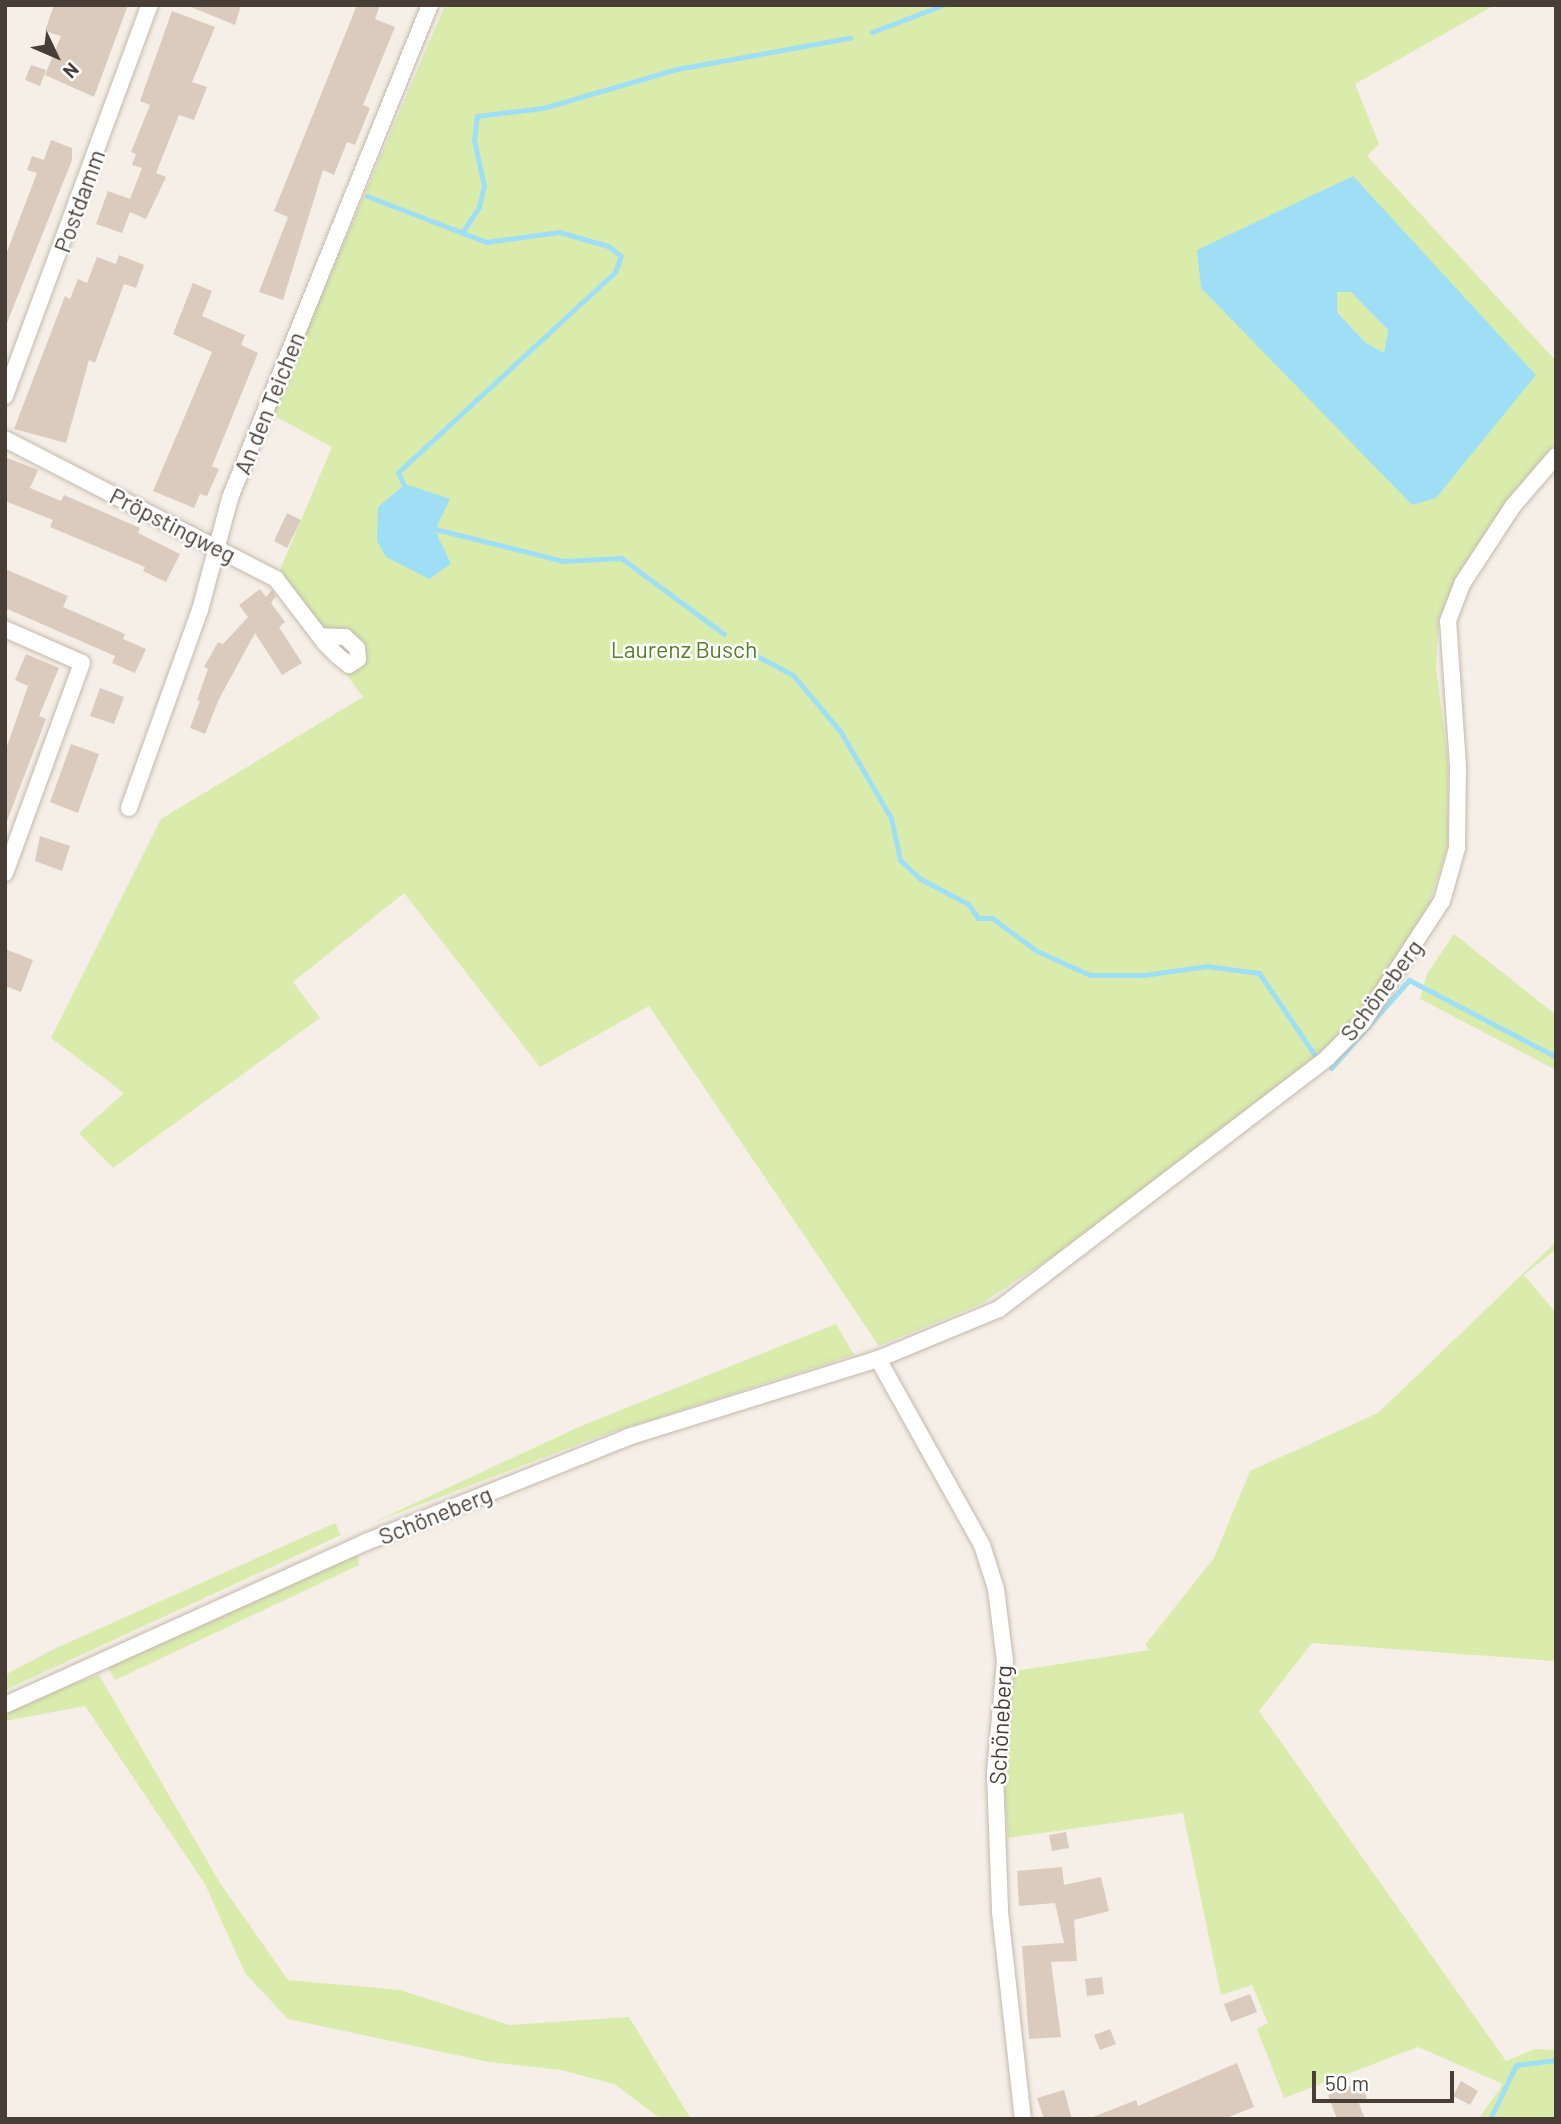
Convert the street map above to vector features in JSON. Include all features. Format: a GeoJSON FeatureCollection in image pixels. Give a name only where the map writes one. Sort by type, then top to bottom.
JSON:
{"type":"FeatureCollection","features":[{"type":"Feature","properties":{"kind":"street","name":"Postdamm"},"geometry":{"type":"LineString","coordinates":[[5,396],[150,5]]}},
{"type":"Feature","properties":{"kind":"street","name":"An den Teichen"},"geometry":{"type":"LineString","coordinates":[[128,808],[200,610],[230,498],[430,5]]}},
{"type":"Feature","properties":{"kind":"street","name":"Pröpstingweg"},"geometry":{"type":"LineString","coordinates":[[5,439],[276,579],[320,636]]}},
{"type":"Feature","properties":{"kind":"street","name":"Schöneberg"},"geometry":{"type":"LineString","coordinates":[[5,1705],[366,1542],[616,1442],[878,1359],[999,1309],[1183,1164],[1327,1058],[1363,1022],[1429,927],[1443,901],[1457,848],[1458,766],[1448,621],[1462,584],[1513,506],[1556,456]]}},
{"type":"Feature","properties":{"kind":"street"},"geometry":{"type":"LineString","coordinates":[[5,629],[82,663],[5,873]]}},
{"type":"Feature","properties":{"kind":"street","name":"Schöneberg"},"geometry":{"type":"LineString","coordinates":[[878,1359],[982,1545],[996,1589],[1005,1661],[995,1773],[1000,1912],[1023,2119]]}},
{"type":"Feature","properties":{"kind":"green space","name":"Laurenz Busch"},"geometry":{"type":"Polygon","coordinates":[[[445,5],[1495,5],[1355,84],[1379,144],[1367,156],[1556,361],[1556,442],[1506,501],[1458,574],[1439,618],[1436,667],[1448,759],[1448,845],[1423,924],[1366,1009],[1313,1060],[1055,1255],[981,1304],[879,1346],[649,1006],[540,1067],[404,893],[293,982],[320,1018],[113,1168],[79,1133],[124,1093],[51,1038],[161,819],[363,697],[276,579],[332,447],[271,414],[445,5]],[[1353,176],[1198,250],[1436,498],[1353,176]]]}},
{"type":"Feature","properties":{"kind":"green space"},"geometry":{"type":"Polygon","coordinates":[[[1336,292],[1351,292],[1388,330],[1384,354],[1366,343],[1337,312],[1336,292]]]}},
{"type":"Feature","properties":{"kind":"green space"},"geometry":{"type":"Polygon","coordinates":[[[1454,934],[1556,1015],[1556,1070],[1420,999],[1427,974],[1454,934]]]}},
{"type":"Feature","properties":{"kind":"green space"},"geometry":{"type":"Polygon","coordinates":[[[1556,1242],[1556,1249],[1524,1275],[1556,1313],[1556,1661],[1312,1643],[1259,1711],[1506,2061],[1535,2049],[1556,2050],[1556,2119],[1478,2119],[1503,2084],[1418,2047],[1284,2098],[1257,2029],[1268,2023],[1252,1985],[1221,1995],[1183,1813],[1008,1838],[1003,1773],[1014,1671],[1150,1650],[1145,1645],[1214,1558],[1250,1471],[1378,1413],[1556,1242]]]}},
{"type":"Feature","properties":{"kind":"green space"},"geometry":{"type":"Polygon","coordinates":[[[836,1324],[854,1355],[600,1436],[372,1523],[581,1426],[836,1324]]]}},
{"type":"Feature","properties":{"kind":"green space"},"geometry":{"type":"Polygon","coordinates":[[[335,1523],[341,1535],[5,1690],[5,1675],[54,1649],[335,1523]]]}},
{"type":"Feature","properties":{"kind":"green space"},"geometry":{"type":"Polygon","coordinates":[[[357,1551],[359,1565],[115,1680],[106,1663],[357,1551]]]}},
{"type":"Feature","properties":{"kind":"green space"},"geometry":{"type":"Polygon","coordinates":[[[99,1675],[220,1883],[288,1980],[400,1990],[509,2025],[629,2017],[691,2119],[661,2119],[614,2084],[561,2070],[489,2062],[288,2019],[245,1973],[205,1884],[85,1706],[5,1721],[5,1716],[26,1699],[99,1675]]]}},
{"type":"Feature","properties":{"kind":"water"},"geometry":{"type":"Polygon","coordinates":[[[1353,176],[1536,375],[1436,498],[1412,505],[1201,288],[1197,250],[1353,176]],[[1337,292],[1337,312],[1366,343],[1384,353],[1388,330],[1351,292],[1337,292]]]}},
{"type":"Feature","properties":{"kind":"water"},"geometry":{"type":"Polygon","coordinates":[[[405,484],[450,499],[435,530],[451,564],[429,579],[386,557],[377,541],[378,507],[405,484]]]}},
{"type":"Feature","properties":{"kind":"building"},"geometry":{"type":"Polygon","coordinates":[[[54,5],[128,5],[94,97],[45,75],[61,36],[45,31],[54,5]]]}},
{"type":"Feature","properties":{"kind":"building"},"geometry":{"type":"Polygon","coordinates":[[[186,5],[241,5],[235,25],[186,5]]]}},
{"type":"Feature","properties":{"kind":"building"},"geometry":{"type":"Polygon","coordinates":[[[357,5],[380,5],[375,19],[395,27],[363,105],[370,108],[355,145],[347,142],[334,175],[323,170],[283,300],[259,292],[288,217],[274,211],[357,5]]]}},
{"type":"Feature","properties":{"kind":"building"},"geometry":{"type":"Polygon","coordinates":[[[172,11],[215,27],[192,82],[207,87],[194,120],[179,115],[156,173],[166,177],[146,219],[130,212],[122,233],[96,224],[108,191],[130,199],[142,168],[132,165],[136,154],[131,152],[150,105],[140,101],[172,11]]]}},
{"type":"Feature","properties":{"kind":"building"},"geometry":{"type":"Polygon","coordinates":[[[31,65],[46,70],[40,86],[25,80],[31,65]]]}},
{"type":"Feature","properties":{"kind":"building"},"geometry":{"type":"Polygon","coordinates":[[[51,140],[72,148],[72,160],[5,328],[5,257],[37,173],[27,170],[32,156],[44,160],[51,140]]]}},
{"type":"Feature","properties":{"kind":"building"},"geometry":{"type":"Polygon","coordinates":[[[119,255],[144,265],[136,288],[124,284],[95,363],[89,360],[66,443],[14,429],[65,296],[70,299],[78,279],[87,283],[97,257],[116,264],[119,255]]]}},
{"type":"Feature","properties":{"kind":"building"},"geometry":{"type":"Polygon","coordinates":[[[193,283],[212,291],[202,316],[245,335],[241,345],[258,353],[212,466],[219,469],[207,496],[200,494],[194,508],[153,491],[212,352],[173,334],[193,283]]]}},
{"type":"Feature","properties":{"kind":"building"},"geometry":{"type":"Polygon","coordinates":[[[5,457],[38,470],[30,488],[61,501],[64,495],[140,528],[138,533],[180,554],[166,582],[143,571],[145,567],[50,527],[53,520],[5,501],[5,457]]]}},
{"type":"Feature","properties":{"kind":"building"},"geometry":{"type":"Polygon","coordinates":[[[287,513],[301,520],[287,548],[274,541],[287,513]]]}},
{"type":"Feature","properties":{"kind":"building"},"geometry":{"type":"Polygon","coordinates":[[[5,569],[68,596],[63,607],[125,634],[123,639],[146,649],[135,673],[112,663],[115,656],[5,608],[5,569]]]}},
{"type":"Feature","properties":{"kind":"building"},"geometry":{"type":"Polygon","coordinates":[[[260,589],[266,597],[272,590],[276,596],[271,603],[285,622],[279,627],[302,663],[282,675],[255,633],[219,699],[205,734],[190,728],[208,669],[204,667],[218,642],[223,644],[248,617],[239,605],[260,589]]]}},
{"type":"Feature","properties":{"kind":"building"},"geometry":{"type":"Polygon","coordinates":[[[26,654],[59,668],[39,716],[46,719],[7,821],[5,752],[28,686],[15,680],[26,654]]]}},
{"type":"Feature","properties":{"kind":"building"},"geometry":{"type":"Polygon","coordinates":[[[100,688],[124,697],[114,724],[90,716],[100,688]]]}},
{"type":"Feature","properties":{"kind":"building"},"geometry":{"type":"Polygon","coordinates":[[[71,744],[99,754],[78,813],[50,802],[71,744]]]}},
{"type":"Feature","properties":{"kind":"building"},"geometry":{"type":"Polygon","coordinates":[[[40,836],[70,846],[62,871],[35,861],[40,836]]]}},
{"type":"Feature","properties":{"kind":"building"},"geometry":{"type":"Polygon","coordinates":[[[5,949],[33,960],[21,992],[5,986],[5,949]]]}},
{"type":"Feature","properties":{"kind":"building"},"geometry":{"type":"Polygon","coordinates":[[[1066,1832],[1069,1848],[1052,1851],[1049,1835],[1066,1832]]]}},
{"type":"Feature","properties":{"kind":"building"},"geometry":{"type":"Polygon","coordinates":[[[1062,1867],[1064,1885],[1101,1877],[1109,1911],[1074,1920],[1077,1961],[1051,1962],[1061,2037],[1029,2039],[1022,1946],[1064,1943],[1055,1903],[1019,1906],[1017,1871],[1062,1867]]]}},
{"type":"Feature","properties":{"kind":"building"},"geometry":{"type":"Polygon","coordinates":[[[1102,1977],[1104,1994],[1087,1996],[1085,1979],[1102,1977]]]}},
{"type":"Feature","properties":{"kind":"building"},"geometry":{"type":"Polygon","coordinates":[[[1250,1994],[1257,2012],[1231,2022],[1224,2004],[1250,1994]]]}},
{"type":"Feature","properties":{"kind":"building"},"geometry":{"type":"Polygon","coordinates":[[[1110,2029],[1116,2044],[1100,2050],[1094,2035],[1110,2029]]]}},
{"type":"Feature","properties":{"kind":"building"},"geometry":{"type":"Polygon","coordinates":[[[1237,2063],[1254,2107],[1224,2119],[1088,2119],[1136,2100],[1138,2106],[1237,2063]]]}},
{"type":"Feature","properties":{"kind":"building"},"geometry":{"type":"Polygon","coordinates":[[[1461,2081],[1478,2091],[1470,2105],[1453,2096],[1461,2081]]]}},
{"type":"Feature","properties":{"kind":"building"},"geometry":{"type":"Polygon","coordinates":[[[1361,2082],[1367,2098],[1358,2101],[1365,2119],[1337,2119],[1328,2095],[1361,2082]]]}},
{"type":"Feature","properties":{"kind":"building"},"geometry":{"type":"Polygon","coordinates":[[[1064,2090],[1072,2119],[1044,2119],[1037,2098],[1064,2090]]]}},
{"type":"Feature","properties":{"kind":"waterway"},"geometry":{"type":"LineString","coordinates":[[872,32],[943,5]]}},
{"type":"Feature","properties":{"kind":"waterway"},"geometry":{"type":"LineString","coordinates":[[463,231],[479,207],[484,186],[474,140],[477,116],[543,108],[677,69],[850,38]]}},
{"type":"Feature","properties":{"kind":"waterway"},"geometry":{"type":"LineString","coordinates":[[367,196],[486,242],[559,232],[608,246],[621,256],[615,272],[398,472],[406,490]]}},
{"type":"Feature","properties":{"kind":"waterway"},"geometry":{"type":"LineString","coordinates":[[431,528],[563,561],[621,558],[724,634]]}},
{"type":"Feature","properties":{"kind":"waterway"},"geometry":{"type":"LineString","coordinates":[[738,646],[793,675],[840,731],[891,818],[900,860],[919,878],[968,904],[978,918],[992,918],[1037,951],[1090,975],[1144,975],[1207,966],[1259,973],[1316,1057]]}},
{"type":"Feature","properties":{"kind":"waterway"},"geometry":{"type":"LineString","coordinates":[[1331,1068],[1409,980],[1556,1057]]}},
{"type":"Feature","properties":{"kind":"waterway"},"geometry":{"type":"LineString","coordinates":[[1490,2119],[1516,2065],[1556,2060]]}}]}
